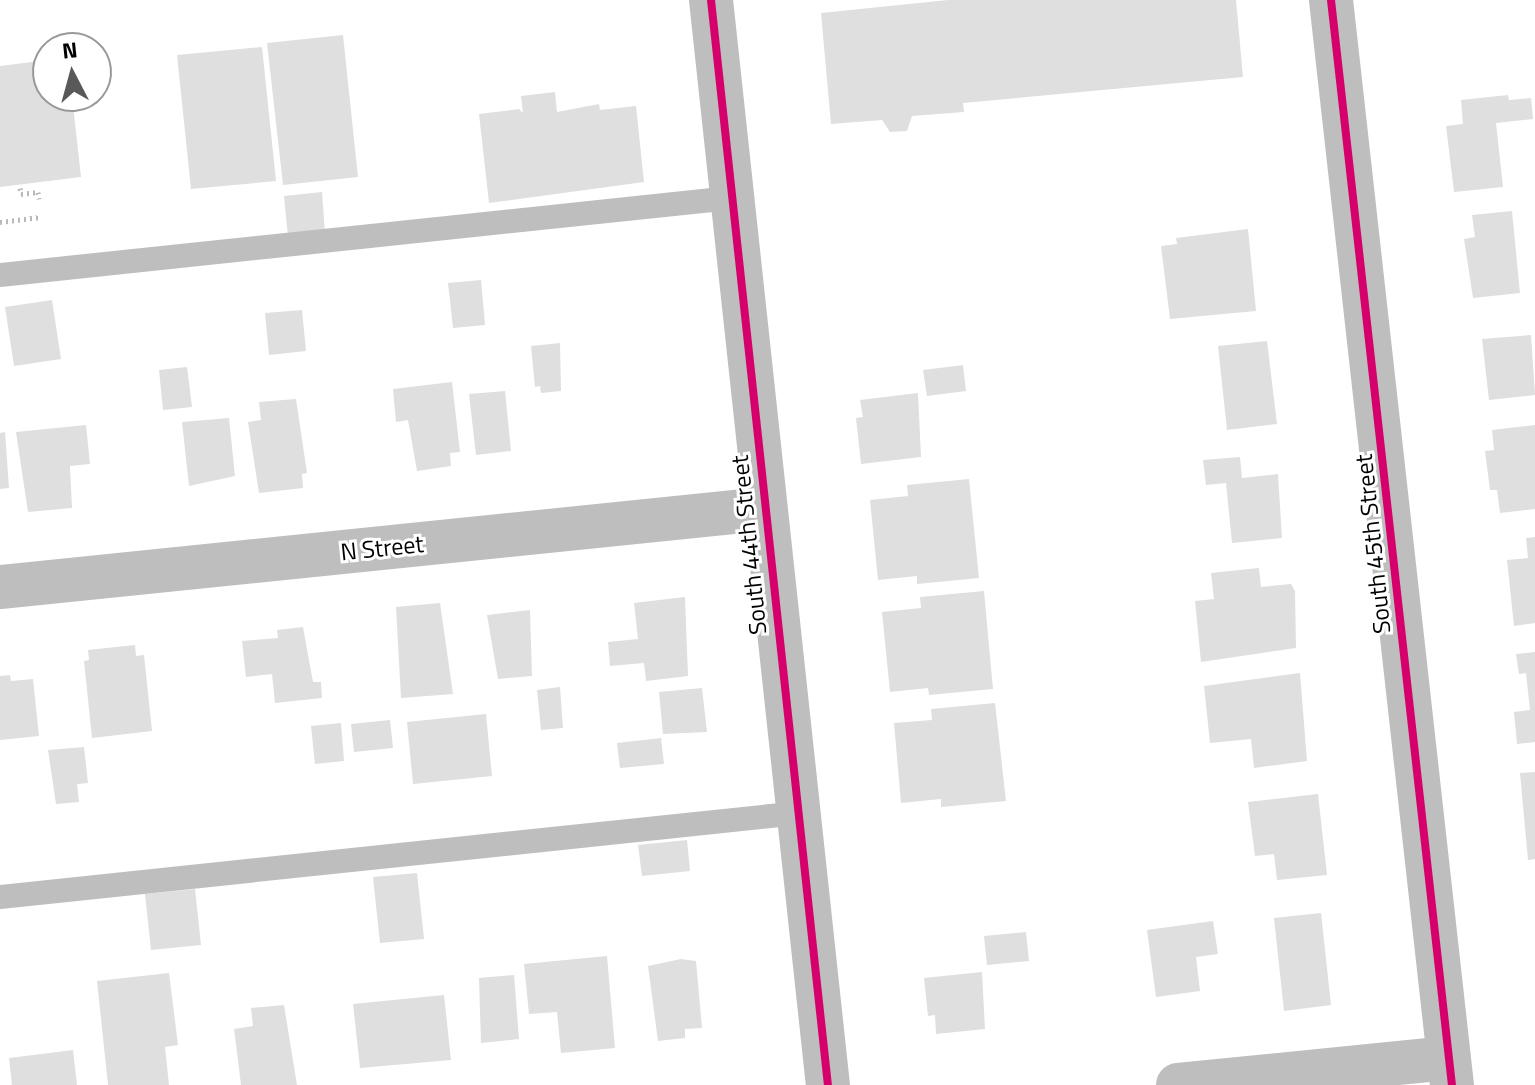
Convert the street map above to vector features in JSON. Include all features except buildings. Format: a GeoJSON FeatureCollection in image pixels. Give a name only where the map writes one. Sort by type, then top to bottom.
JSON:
{"type":"FeatureCollection","features":[{"type":"Feature","properties":{"kind":"street","name":"South 44th Street"},"geometry":{"type":"LineString","coordinates":[[711,0],[828,1085]]}},
{"type":"Feature","properties":{"kind":"street","name":"South 45th Street"},"geometry":{"type":"LineString","coordinates":[[1331,0],[1450,1071]]}},
{"type":"Feature","properties":{"kind":"street","name":"N Street"},"geometry":{"type":"LineString","coordinates":[[0,587],[764,509]]}},
{"type":"Feature","properties":{"kind":"street"},"geometry":{"type":"LineString","coordinates":[[1178,1085],[1450,1071]]}},
{"type":"Feature","properties":{"kind":"lane"},"geometry":{"type":"LineString","coordinates":[[0,275],[731,198]]}},
{"type":"Feature","properties":{"kind":"lane"},"geometry":{"type":"LineString","coordinates":[[0,897],[799,813]]}},
{"type":"Feature","properties":{"kind":"path"},"geometry":{"type":"LineString","coordinates":[[20,188],[21,194],[38,192],[39,199]]}},
{"type":"Feature","properties":{"kind":"path"},"geometry":{"type":"LineString","coordinates":[[0,222],[41,217]]}},
{"type":"Feature","properties":{"kind":"cycle path"},"geometry":{"type":"LineString","coordinates":[[711,0],[828,1085]]}},
{"type":"Feature","properties":{"kind":"cycle path"},"geometry":{"type":"LineString","coordinates":[[1331,0],[1452,1085]]}}]}
